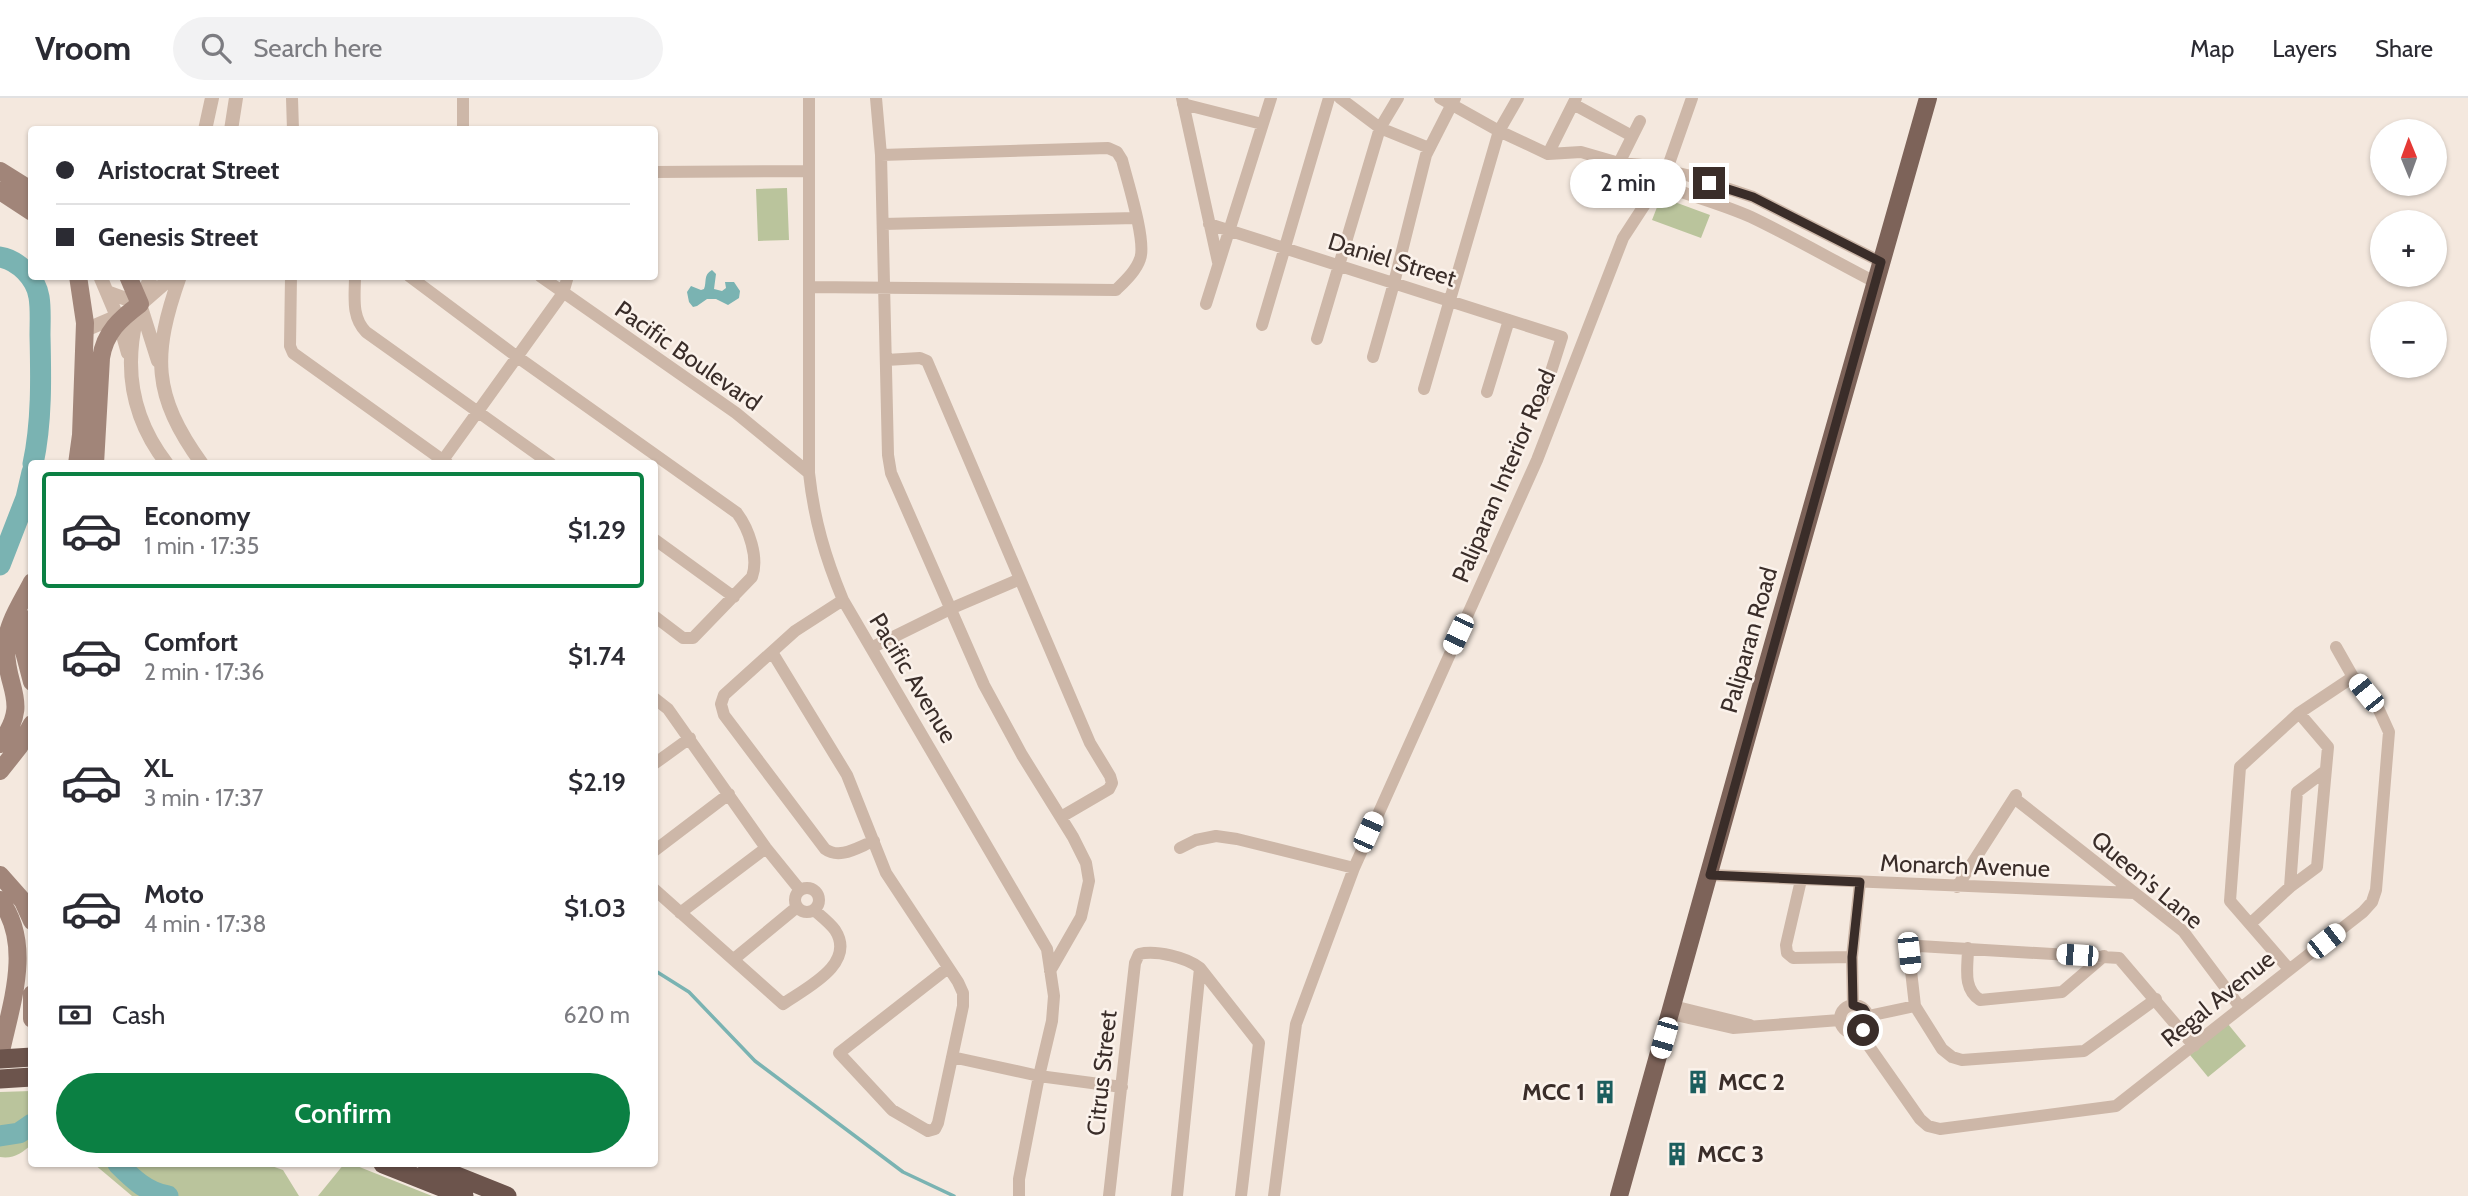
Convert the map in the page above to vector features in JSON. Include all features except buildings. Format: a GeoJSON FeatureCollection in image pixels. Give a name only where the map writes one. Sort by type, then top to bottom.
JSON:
{"type":"FeatureCollection","features":[{"type":"Feature","properties":{"kind":"highway"},"geometry":{"type":"LineString","coordinates":[[0,1058],[28,1057]]}},
{"type":"Feature","properties":{"kind":"highway"},"geometry":{"type":"LineString","coordinates":[[0,1079],[28,1077]]}},
{"type":"Feature","properties":{"kind":"highway"},"geometry":{"type":"LineString","coordinates":[[391,1167],[464,1196]]}},
{"type":"Feature","properties":{"kind":"highway"},"geometry":{"type":"LineString","coordinates":[[434,1167],[507,1196]]}},
{"type":"Feature","properties":{"kind":"main road","name":"Paliparan Road"},"geometry":{"type":"LineString","coordinates":[[1619,1196],[1928,98]]}},
{"type":"Feature","properties":{"kind":"main road"},"geometry":{"type":"LineString","coordinates":[[0,171],[28,188]]}},
{"type":"Feature","properties":{"kind":"main road"},"geometry":{"type":"LineString","coordinates":[[0,191],[28,209]]}},
{"type":"Feature","properties":{"kind":"main road"},"geometry":{"type":"LineString","coordinates":[[78,460],[85,330],[85,308],[79,280]]}},
{"type":"Feature","properties":{"kind":"main road"},"geometry":{"type":"LineString","coordinates":[[94,460],[101,358],[107,335],[118,319],[141,304],[130,280]]}},
{"type":"Feature","properties":{"kind":"main road"},"geometry":{"type":"LineString","coordinates":[[0,744],[11,727],[17,706],[6,655],[7,635],[28,590]]}},
{"type":"Feature","properties":{"kind":"main road"},"geometry":{"type":"LineString","coordinates":[[28,628],[22,644],[28,667]]}},
{"type":"Feature","properties":{"kind":"main road"},"geometry":{"type":"LineString","coordinates":[[0,771],[28,731]]}},
{"type":"Feature","properties":{"kind":"main road"},"geometry":{"type":"LineString","coordinates":[[0,876],[23,901],[28,912]]}},
{"type":"Feature","properties":{"kind":"main road"},"geometry":{"type":"LineString","coordinates":[[0,900],[15,928],[18,955],[24,972],[0,1058]]}},
{"type":"Feature","properties":{"kind":"street"},"geometry":{"type":"LineString","coordinates":[[206,126],[212,98]]}},
{"type":"Feature","properties":{"kind":"street"},"geometry":{"type":"LineString","coordinates":[[232,126],[236,98]]}},
{"type":"Feature","properties":{"kind":"street"},"geometry":{"type":"LineString","coordinates":[[292,98],[293,126]]}},
{"type":"Feature","properties":{"kind":"street"},"geometry":{"type":"LineString","coordinates":[[463,98],[463,126]]}},
{"type":"Feature","properties":{"kind":"street","name":"Pacific Avenue"},"geometry":{"type":"LineString","coordinates":[[809,98],[809,473],[814,516],[829,568],[843,600],[1047,949],[1054,996],[1052,1021],[1038,1076],[1019,1179],[1019,1196]]}},
{"type":"Feature","properties":{"kind":"street"},"geometry":{"type":"LineString","coordinates":[[876,98],[881,155],[888,455],[891,473],[984,685],[1086,863],[1089,881],[1087,899],[1081,917],[1050,971]]}},
{"type":"Feature","properties":{"kind":"street"},"geometry":{"type":"LineString","coordinates":[[1206,304],[1271,98]]}},
{"type":"Feature","properties":{"kind":"street"},"geometry":{"type":"LineString","coordinates":[[1262,325],[1329,98]]}},
{"type":"Feature","properties":{"kind":"street"},"geometry":{"type":"LineString","coordinates":[[1340,98],[1380,128],[1429,148]]}},
{"type":"Feature","properties":{"kind":"street"},"geometry":{"type":"LineString","coordinates":[[1317,339],[1380,128],[1398,98]]}},
{"type":"Feature","properties":{"kind":"street"},"geometry":{"type":"LineString","coordinates":[[1424,388],[1499,131],[1518,98]]}},
{"type":"Feature","properties":{"kind":"street","name":"Paliparan Interior Road"},"geometry":{"type":"LineString","coordinates":[[1274,1196],[1296,1024],[1354,868],[1537,460],[1623,238],[1666,172],[1692,98]]}},
{"type":"Feature","properties":{"kind":"street"},"geometry":{"type":"LineString","coordinates":[[1373,356],[1429,148],[1449,100],[1499,131],[1548,154],[1581,152],[1619,163],[1687,175],[1753,197],[1881,262]]}},
{"type":"Feature","properties":{"kind":"street"},"geometry":{"type":"LineString","coordinates":[[1218,265],[1183,101],[1262,124]]}},
{"type":"Feature","properties":{"kind":"street"},"geometry":{"type":"LineString","coordinates":[[1548,154],[1574,101],[1632,136]]}},
{"type":"Feature","properties":{"kind":"street"},"geometry":{"type":"LineString","coordinates":[[1619,163],[1640,121]]}},
{"type":"Feature","properties":{"kind":"street"},"geometry":{"type":"LineString","coordinates":[[809,287],[1116,290],[1141,258],[1142,242],[1122,160],[1117,152],[1108,148],[881,155]]}},
{"type":"Feature","properties":{"kind":"street"},"geometry":{"type":"LineString","coordinates":[[1619,163],[1660,184],[1750,217],[1875,282]]}},
{"type":"Feature","properties":{"kind":"street"},"geometry":{"type":"LineString","coordinates":[[658,172],[808,171]]}},
{"type":"Feature","properties":{"kind":"street"},"geometry":{"type":"LineString","coordinates":[[883,224],[1136,218]]}},
{"type":"Feature","properties":{"kind":"street","name":"Daniel Street"},"geometry":{"type":"LineString","coordinates":[[1209,224],[1562,337],[1542,400]]}},
{"type":"Feature","properties":{"kind":"street"},"geometry":{"type":"LineString","coordinates":[[1797,241],[1807,224]]}},
{"type":"Feature","properties":{"kind":"street"},"geometry":{"type":"LineString","coordinates":[[102,280],[118,319],[130,362],[132,390],[140,417],[153,445],[164,460]]}},
{"type":"Feature","properties":{"kind":"street"},"geometry":{"type":"LineString","coordinates":[[130,362],[141,304],[150,280]]}},
{"type":"Feature","properties":{"kind":"street"},"geometry":{"type":"LineString","coordinates":[[141,304],[168,280]]}},
{"type":"Feature","properties":{"kind":"street"},"geometry":{"type":"LineString","coordinates":[[160,366],[168,316],[179,280]]}},
{"type":"Feature","properties":{"kind":"street"},"geometry":{"type":"LineString","coordinates":[[291,280],[290,346],[293,353],[442,460]]}},
{"type":"Feature","properties":{"kind":"street"},"geometry":{"type":"LineString","coordinates":[[355,280],[354,307],[359,325],[546,460]]}},
{"type":"Feature","properties":{"kind":"street"},"geometry":{"type":"LineString","coordinates":[[414,280],[516,356],[737,513],[745,524],[755,569],[752,577],[734,597],[693,638],[683,638],[658,619]]}},
{"type":"Feature","properties":{"kind":"street","name":"Pacific Boulevard"},"geometry":{"type":"LineString","coordinates":[[545,280],[736,413],[809,473]]}},
{"type":"Feature","properties":{"kind":"street"},"geometry":{"type":"LineString","coordinates":[[446,460],[478,410],[562,293],[567,280]]}},
{"type":"Feature","properties":{"kind":"street"},"geometry":{"type":"LineString","coordinates":[[107,292],[141,304]]}},
{"type":"Feature","properties":{"kind":"street"},"geometry":{"type":"LineString","coordinates":[[141,304],[175,424],[199,460]]}},
{"type":"Feature","properties":{"kind":"street"},"geometry":{"type":"LineString","coordinates":[[85,330],[118,319]]}},
{"type":"Feature","properties":{"kind":"street"},"geometry":{"type":"LineString","coordinates":[[1487,392],[1509,320]]}},
{"type":"Feature","properties":{"kind":"street"},"geometry":{"type":"LineString","coordinates":[[886,360],[920,358],[927,362],[1090,743],[1110,776],[1112,783],[1109,789],[1061,817]]}},
{"type":"Feature","properties":{"kind":"street"},"geometry":{"type":"LineString","coordinates":[[658,542],[734,597]]}},
{"type":"Feature","properties":{"kind":"street"},"geometry":{"type":"LineString","coordinates":[[871,649],[950,609],[1020,579]]}},
{"type":"Feature","properties":{"kind":"street"},"geometry":{"type":"LineString","coordinates":[[843,600],[795,631],[724,695],[721,704],[724,715],[825,849],[839,854],[874,841]]}},
{"type":"Feature","properties":{"kind":"street","name":"Regal Avenue"},"geometry":{"type":"LineString","coordinates":[[1859,1032],[1920,1119],[1928,1126],[1940,1129],[2116,1107],[2363,912],[2372,902],[2376,890],[2389,732],[2379,710],[2353,677],[2336,647]]}},
{"type":"Feature","properties":{"kind":"street"},"geometry":{"type":"LineString","coordinates":[[772,652],[848,775],[886,873],[948,968],[963,993],[963,1006],[938,1123],[935,1129],[928,1131],[892,1110],[839,1053],[948,968]]}},
{"type":"Feature","properties":{"kind":"street"},"geometry":{"type":"LineString","coordinates":[[2289,969],[2231,901],[2240,766],[2299,713],[2353,677]]}},
{"type":"Feature","properties":{"kind":"street"},"geometry":{"type":"LineString","coordinates":[[658,701],[668,709],[690,738],[766,848],[800,890]]}},
{"type":"Feature","properties":{"kind":"street"},"geometry":{"type":"LineString","coordinates":[[2250,924],[2290,887],[2317,867],[2328,747],[2299,713]]}},
{"type":"Feature","properties":{"kind":"street"},"geometry":{"type":"LineString","coordinates":[[658,761],[690,738]]}},
{"type":"Feature","properties":{"kind":"street"},"geometry":{"type":"LineString","coordinates":[[2290,887],[2297,792],[2325,771]]}},
{"type":"Feature","properties":{"kind":"street"},"geometry":{"type":"LineString","coordinates":[[658,848],[729,794]]}},
{"type":"Feature","properties":{"kind":"street","name":"Queen's Lane"},"geometry":{"type":"LineString","coordinates":[[1957,887],[2015,796],[2183,931],[2240,1007]]}},
{"type":"Feature","properties":{"kind":"street"},"geometry":{"type":"LineString","coordinates":[[1180,848],[1196,840],[1216,836],[1354,868]]}},
{"type":"Feature","properties":{"kind":"street"},"geometry":{"type":"LineString","coordinates":[[680,913],[766,848]]}},
{"type":"Feature","properties":{"kind":"street","name":"Monarch Avenue"},"geometry":{"type":"LineString","coordinates":[[1710,875],[2134,893]]}},
{"type":"Feature","properties":{"kind":"street"},"geometry":{"type":"LineString","coordinates":[[1801,880],[1786,945],[1787,953],[1793,958],[1852,957]]}},
{"type":"Feature","properties":{"kind":"street"},"geometry":{"type":"LineString","coordinates":[[1853,1005],[1852,957],[1860,882]]}},
{"type":"Feature","properties":{"kind":"street"},"geometry":{"type":"LineString","coordinates":[[809,888],[817,893],[819,902],[814,910],[805,912],[797,907],[795,898],[800,890],[809,888]]}},
{"type":"Feature","properties":{"kind":"street"},"geometry":{"type":"LineString","coordinates":[[658,893],[783,1004],[834,967],[840,955],[840,942],[834,929],[814,910]]}},
{"type":"Feature","properties":{"kind":"street"},"geometry":{"type":"LineString","coordinates":[[734,958],[797,907]]}},
{"type":"Feature","properties":{"kind":"street"},"geometry":{"type":"LineString","coordinates":[[2155,999],[2084,1051],[1962,1060],[1952,1057],[1942,1049],[1915,1006],[1909,953],[1913,947],[1968,948],[2119,958],[2155,999],[2194,1046]]}},
{"type":"Feature","properties":{"kind":"street"},"geometry":{"type":"LineString","coordinates":[[1968,948],[1968,987],[1980,1000],[2062,992],[2105,956]]}},
{"type":"Feature","properties":{"kind":"street","name":"Citrus Street"},"geometry":{"type":"LineString","coordinates":[[1109,1196],[1135,963],[1139,954],[1147,952],[1191,961],[1200,968]]}},
{"type":"Feature","properties":{"kind":"street"},"geometry":{"type":"LineString","coordinates":[[1177,1196],[1200,968]]}},
{"type":"Feature","properties":{"kind":"street"},"geometry":{"type":"LineString","coordinates":[[1200,968],[1259,1043],[1241,1196]]}},
{"type":"Feature","properties":{"kind":"street"},"geometry":{"type":"LineString","coordinates":[[1853,1005],[1864,1009],[1868,1016],[1866,1026],[1859,1032],[1849,1032],[1840,1020],[1845,1009],[1853,1005]]}},
{"type":"Feature","properties":{"kind":"street"},"geometry":{"type":"LineString","coordinates":[[1868,1016],[1915,1006]]}},
{"type":"Feature","properties":{"kind":"street"},"geometry":{"type":"LineString","coordinates":[[1672,1010],[1733,1028],[1840,1020]]}},
{"type":"Feature","properties":{"kind":"street"},"geometry":{"type":"LineString","coordinates":[[952,1057],[1038,1076],[1122,1087]]}},
{"type":"Feature","properties":{"kind":"street","name":"Pacific Avenue"},"geometry":{"type":"LineString","coordinates":[[1012,1196],[1019,1179]]}},
{"type":"Feature","properties":{"kind":"green space"},"geometry":{"type":"Polygon","coordinates":[[[787,188],[789,240],[758,241],[756,189],[787,188]]]}},
{"type":"Feature","properties":{"kind":"green space"},"geometry":{"type":"Polygon","coordinates":[[[1661,197],[1710,215],[1701,238],[1652,220],[1661,197]]]}},
{"type":"Feature","properties":{"kind":"green space"},"geometry":{"type":"Polygon","coordinates":[[[2228,1024],[2246,1046],[2208,1077],[2190,1055],[2228,1024]]]}},
{"type":"Feature","properties":{"kind":"green space"},"geometry":{"type":"Polygon","coordinates":[[[28,1091],[28,1148],[9,1157],[0,1157],[0,1092],[28,1091]]]}},
{"type":"Feature","properties":{"kind":"green space"},"geometry":{"type":"Polygon","coordinates":[[[98,1167],[274,1167],[283,1170],[299,1196],[132,1196],[98,1167]]]}},
{"type":"Feature","properties":{"kind":"green space"},"geometry":{"type":"Polygon","coordinates":[[[342,1167],[360,1167],[432,1196],[318,1196],[342,1167]]]}},
{"type":"Feature","properties":{"kind":"water"},"geometry":{"type":"Polygon","coordinates":[[[712,270],[716,274],[714,289],[722,291],[726,288],[725,282],[734,282],[740,291],[739,298],[728,305],[716,299],[707,299],[693,307],[687,292],[691,286],[704,289],[706,276],[712,270]]]}},
{"type":"Feature","properties":{"kind":"waterway"},"geometry":{"type":"LineString","coordinates":[[0,257],[13,262],[28,275]]}},
{"type":"Feature","properties":{"kind":"waterway"},"geometry":{"type":"LineString","coordinates":[[32,280],[39,297],[40,311],[40,400],[34,460]]}},
{"type":"Feature","properties":{"kind":"waterway"},"geometry":{"type":"LineString","coordinates":[[0,565],[28,489]]}},
{"type":"Feature","properties":{"kind":"waterway"},"geometry":{"type":"LineString","coordinates":[[658,973],[689,992],[755,1061],[903,1172],[954,1196]]}},
{"type":"Feature","properties":{"kind":"waterway"},"geometry":{"type":"LineString","coordinates":[[0,1136],[19,1133],[28,1127]]}},
{"type":"Feature","properties":{"kind":"waterway"},"geometry":{"type":"LineString","coordinates":[[121,1167],[147,1188],[168,1196]]}},
{"type":"Feature","properties":{"kind":"place","name":"MCC 2"},"geometry":{"type":"Point","coordinates":[1698,1082]}},
{"type":"Feature","properties":{"kind":"place","name":"MCC 1"},"geometry":{"type":"Point","coordinates":[1605,1092]}},
{"type":"Feature","properties":{"kind":"place","name":"MCC 3"},"geometry":{"type":"Point","coordinates":[1677,1154]}},
{"type":"Feature","properties":{"kind":"route"},"geometry":{"type":"LineString","coordinates":[[1709,183],[1753,197],[1881,262],[1710,875],[1860,882],[1852,957],[1853,1005],[1864,1009],[1868,1016],[1863,1030]]}}]}
